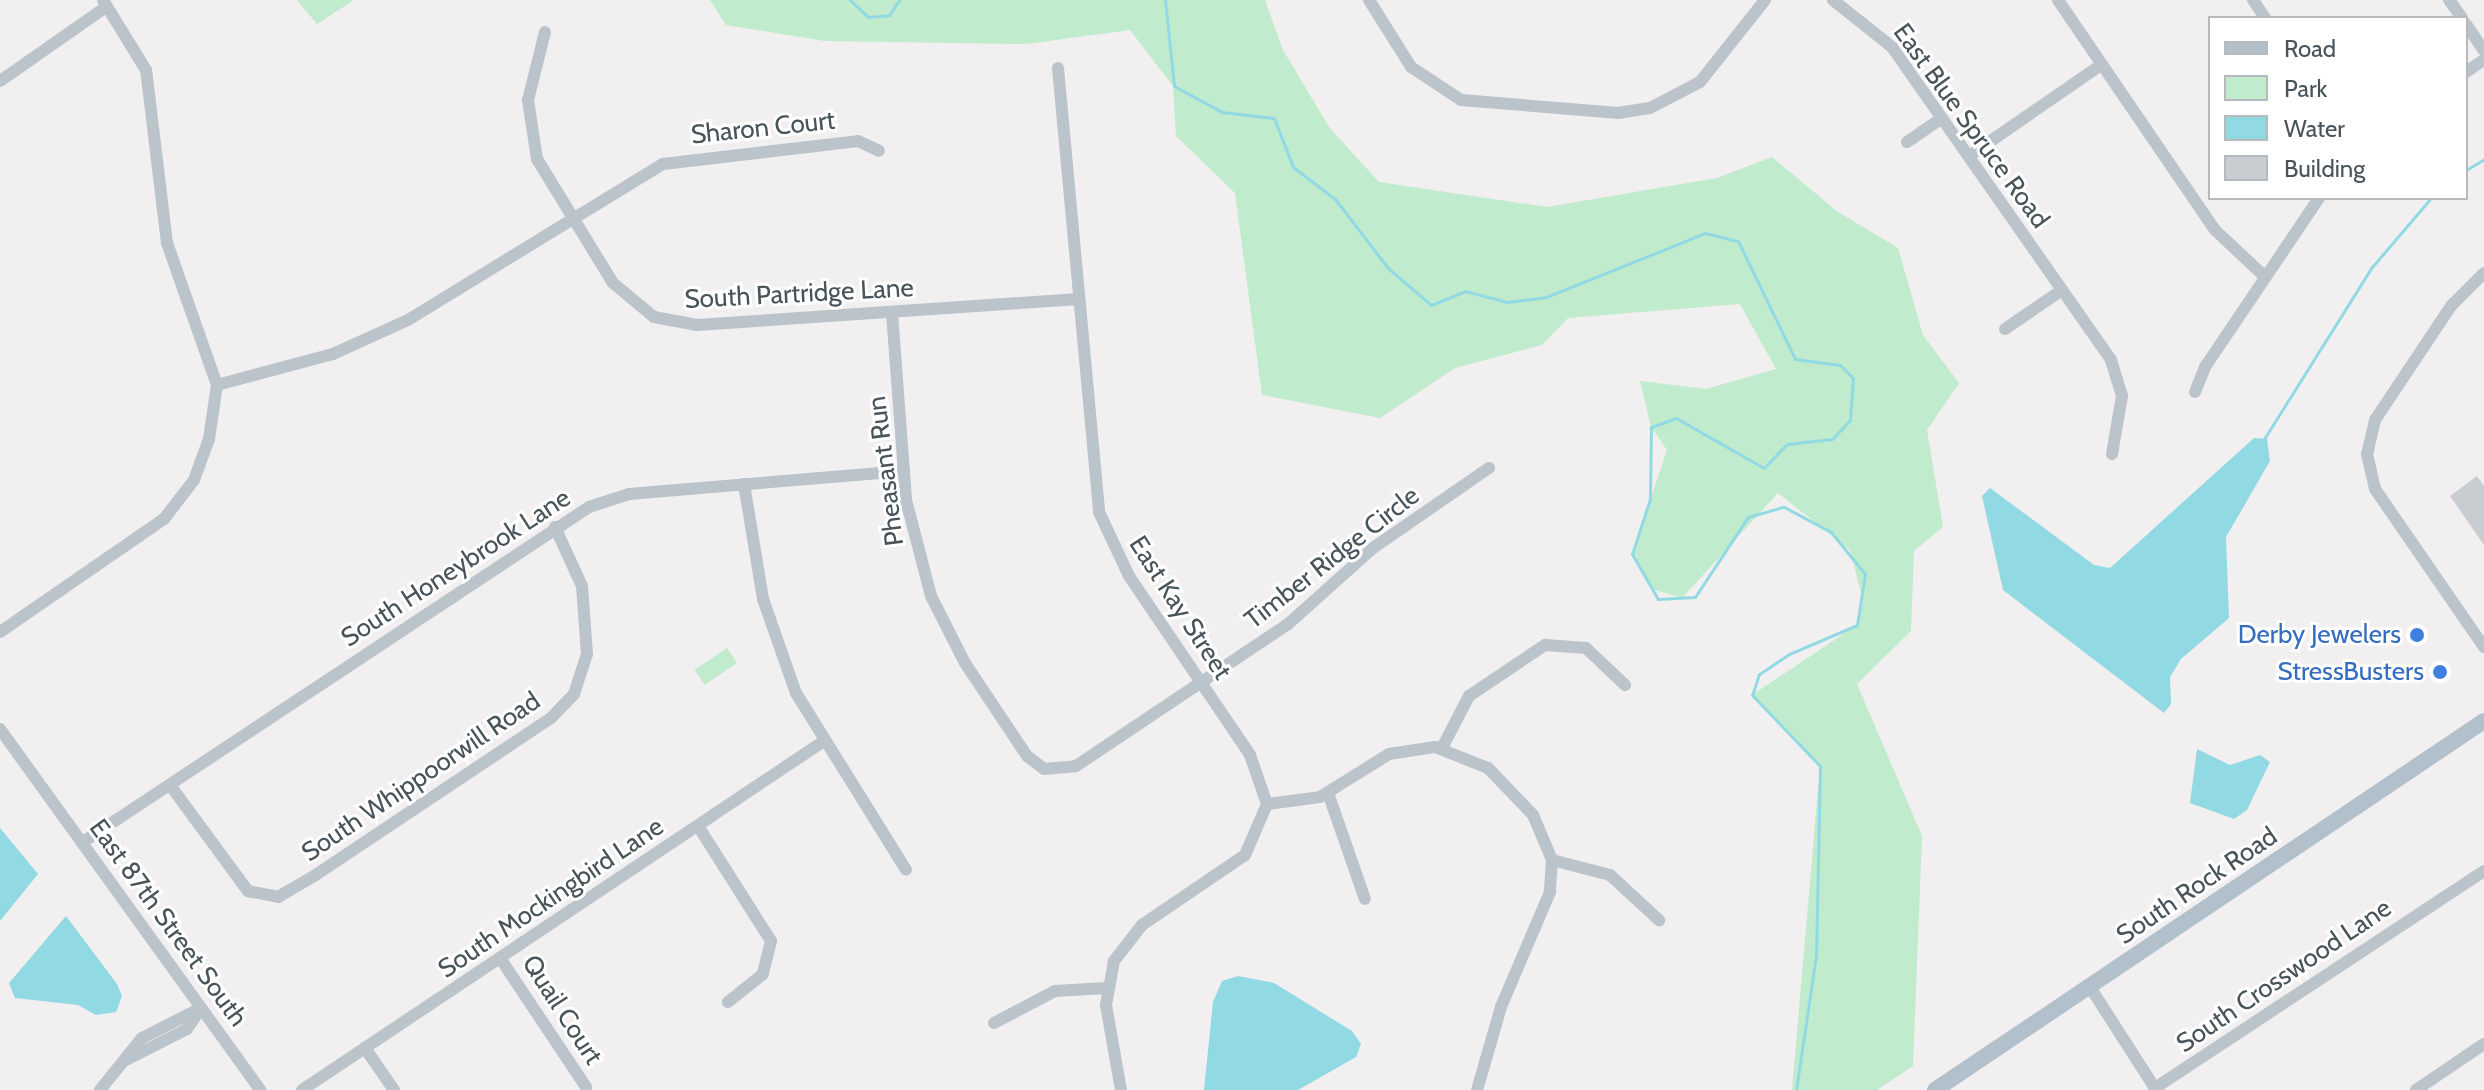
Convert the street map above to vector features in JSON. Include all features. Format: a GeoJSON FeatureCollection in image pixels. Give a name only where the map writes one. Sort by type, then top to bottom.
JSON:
{"type":"FeatureCollection","features":[{"type":"Feature","properties":{"kind":"main road","name":"South Rock Road"},"geometry":{"type":"LineString","coordinates":[[1935,1090],[2484,721]]}},
{"type":"Feature","properties":{"kind":"street"},"geometry":{"type":"LineString","coordinates":[[1369,0],[1411,67],[1461,100],[1618,113],[1669,101],[1700,82],[1765,0]]}},
{"type":"Feature","properties":{"kind":"street","name":"East Blue Spruce Road"},"geometry":{"type":"LineString","coordinates":[[1833,0],[1892,47],[2062,290],[2118,378],[2121,417],[2112,454]]}},
{"type":"Feature","properties":{"kind":"street"},"geometry":{"type":"LineString","coordinates":[[2058,0],[2215,230],[2265,277]]}},
{"type":"Feature","properties":{"kind":"street"},"geometry":{"type":"LineString","coordinates":[[0,81],[104,3],[146,70],[167,243],[217,385],[205,456],[176,507],[0,632]]}},
{"type":"Feature","properties":{"kind":"street"},"geometry":{"type":"LineString","coordinates":[[2468,27],[2484,51]]}},
{"type":"Feature","properties":{"kind":"street","name":"South Partridge Lane"},"geometry":{"type":"LineString","coordinates":[[545,32],[529,87],[529,128],[570,218],[622,294],[666,321],[892,313],[1079,299]]}},
{"type":"Feature","properties":{"kind":"street"},"geometry":{"type":"LineString","coordinates":[[1969,156],[2101,65]]}},
{"type":"Feature","properties":{"kind":"street","name":"East Kay Street"},"geometry":{"type":"LineString","coordinates":[[1058,68],[1099,512],[1129,576],[1250,755],[1267,804]]}},
{"type":"Feature","properties":{"kind":"street"},"geometry":{"type":"LineString","coordinates":[[1907,142],[1942,118]]}},
{"type":"Feature","properties":{"kind":"street","name":"Sharon Court"},"geometry":{"type":"LineString","coordinates":[[217,385],[333,354],[396,326],[626,181],[691,156],[858,141],[879,151]]}},
{"type":"Feature","properties":{"kind":"street"},"geometry":{"type":"LineString","coordinates":[[2195,392],[2265,277],[2318,200]]}},
{"type":"Feature","properties":{"kind":"street"},"geometry":{"type":"LineString","coordinates":[[2484,273],[2451,306],[2375,420],[2367,454],[2375,489],[2484,647]]}},
{"type":"Feature","properties":{"kind":"street"},"geometry":{"type":"LineString","coordinates":[[2005,329],[2062,290]]}},
{"type":"Feature","properties":{"kind":"street","name":"Pheasant Run"},"geometry":{"type":"LineString","coordinates":[[892,313],[904,471],[916,548],[944,626],[1027,756],[1055,770]]}},
{"type":"Feature","properties":{"kind":"street","name":"Timber Ridge Circle"},"geometry":{"type":"LineString","coordinates":[[1055,770],[1076,766],[1201,683],[1489,468]]}},
{"type":"Feature","properties":{"kind":"street","name":"South Honeybrook Lane"},"geometry":{"type":"LineString","coordinates":[[83,842],[555,527],[629,494],[904,471]]}},
{"type":"Feature","properties":{"kind":"street"},"geometry":{"type":"LineString","coordinates":[[744,484],[770,627],[824,741],[906,870]]}},
{"type":"Feature","properties":{"kind":"street","name":"South Whippoorwill Road"},"geometry":{"type":"LineString","coordinates":[[170,785],[248,891],[278,897],[304,883],[551,718],[574,694],[587,654],[582,586],[555,527]]}},
{"type":"Feature","properties":{"kind":"street"},"geometry":{"type":"LineString","coordinates":[[1442,748],[1469,696],[1545,645],[1586,648],[1625,685]]}},
{"type":"Feature","properties":{"kind":"street","name":"East 87th Street South"},"geometry":{"type":"LineString","coordinates":[[0,729],[260,1090]]}},
{"type":"Feature","properties":{"kind":"street","name":"South Mockingbird Lane"},"geometry":{"type":"LineString","coordinates":[[302,1090],[824,741]]}},
{"type":"Feature","properties":{"kind":"street"},"geometry":{"type":"LineString","coordinates":[[1121,1090],[1107,988],[1131,935],[1245,855],[1267,804],[1328,793],[1389,754],[1442,748],[1506,783],[1533,815],[1552,860],[1548,902],[1501,1007],[1477,1090]]}},
{"type":"Feature","properties":{"kind":"street"},"geometry":{"type":"LineString","coordinates":[[1328,793],[1365,899]]}},
{"type":"Feature","properties":{"kind":"street"},"geometry":{"type":"LineString","coordinates":[[698,826],[771,941],[763,974],[728,1002]]}},
{"type":"Feature","properties":{"kind":"street"},"geometry":{"type":"LineString","coordinates":[[1552,860],[1610,875],[1659,920]]}},
{"type":"Feature","properties":{"kind":"street","name":"South Crosswood Lane"},"geometry":{"type":"LineString","coordinates":[[2155,1089],[2484,871]]}},
{"type":"Feature","properties":{"kind":"street","name":"Quail Court"},"geometry":{"type":"LineString","coordinates":[[500,958],[586,1087]]}},
{"type":"Feature","properties":{"kind":"street"},"geometry":{"type":"LineString","coordinates":[[2090,987],[2155,1089]]}},
{"type":"Feature","properties":{"kind":"street"},"geometry":{"type":"LineString","coordinates":[[994,1023],[1055,991],[1107,988]]}},
{"type":"Feature","properties":{"kind":"street"},"geometry":{"type":"LineString","coordinates":[[100,1090],[126,1060],[187,1029],[201,1008]]}},
{"type":"Feature","properties":{"kind":"street"},"geometry":{"type":"LineString","coordinates":[[2416,1090],[2484,1044]]}},
{"type":"Feature","properties":{"kind":"street"},"geometry":{"type":"LineString","coordinates":[[365,1048],[394,1090]]}},
{"type":"Feature","properties":{"kind":"green space"},"geometry":{"type":"Polygon","coordinates":[[[297,0],[354,0],[317,24],[297,0]]]}},
{"type":"Feature","properties":{"kind":"green space"},"geometry":{"type":"Polygon","coordinates":[[[710,0],[1265,0],[1283,50],[1329,127],[1379,182],[1547,207],[1717,178],[1772,157],[1838,212],[1898,248],[1923,335],[1959,383],[1927,430],[1943,527],[1914,551],[1911,631],[1857,684],[1922,836],[1913,1066],[1877,1090],[1792,1090],[1820,766],[1752,695],[1857,625],[1863,600],[1850,550],[1778,493],[1682,598],[1652,589],[1632,554],[1667,450],[1651,427],[1640,381],[1706,389],[1776,369],[1740,304],[1568,318],[1542,345],[1455,368],[1380,418],[1262,395],[1235,193],[1176,136],[1173,86],[1130,30],[1026,44],[825,41],[726,25],[710,0]]]}},
{"type":"Feature","properties":{"kind":"green space"},"geometry":{"type":"Polygon","coordinates":[[[727,648],[737,663],[705,685],[695,670],[727,648]]]}},
{"type":"Feature","properties":{"kind":"water"},"geometry":{"type":"Polygon","coordinates":[[[2254,438],[2267,439],[2270,461],[2226,537],[2229,618],[2181,659],[2170,677],[2171,704],[2164,713],[2003,590],[1982,496],[1990,488],[2094,565],[2110,568],[2254,438]]]}},
{"type":"Feature","properties":{"kind":"water"},"geometry":{"type":"Polygon","coordinates":[[[2197,749],[2230,765],[2260,755],[2270,762],[2247,810],[2234,819],[2190,803],[2197,749]]]}},
{"type":"Feature","properties":{"kind":"water"},"geometry":{"type":"Polygon","coordinates":[[[0,828],[38,874],[0,921],[0,828]]]}},
{"type":"Feature","properties":{"kind":"water"},"geometry":{"type":"Polygon","coordinates":[[[66,916],[117,984],[122,996],[116,1012],[96,1015],[78,1005],[15,998],[9,983],[66,916]]]}},
{"type":"Feature","properties":{"kind":"water"},"geometry":{"type":"Polygon","coordinates":[[[1238,976],[1274,983],[1352,1031],[1361,1044],[1356,1057],[1298,1090],[1204,1090],[1213,1002],[1222,981],[1238,976]]]}},
{"type":"Feature","properties":{"kind":"building"},"geometry":{"type":"Polygon","coordinates":[[[2477,476],[2484,486],[2484,545],[2450,496],[2477,476]]]}},
{"type":"Feature","properties":{"kind":"waterway"},"geometry":{"type":"LineString","coordinates":[[850,0],[868,17],[889,15],[899,0]]}},
{"type":"Feature","properties":{"kind":"waterway"},"geometry":{"type":"LineString","coordinates":[[1165,0],[1174,86],[1222,112],[1274,118],[1293,167],[1335,199],[1388,268],[1431,305],[1465,291],[1507,302],[1546,297],[1705,233],[1738,241],[1795,359],[1840,365],[1853,378],[1850,420],[1832,439],[1787,444],[1764,468],[1676,418],[1651,427],[1650,499],[1632,554],[1658,599],[1695,597],[1748,517],[1784,507],[1831,532],[1865,574],[1857,625],[1789,654],[1759,674],[1752,695],[1820,766],[1816,955],[1796,1090]]}},
{"type":"Feature","properties":{"kind":"waterway"},"geometry":{"type":"LineString","coordinates":[[2468,169],[2484,159]]}},
{"type":"Feature","properties":{"kind":"waterway"},"geometry":{"type":"LineString","coordinates":[[2264,439],[2372,267],[2429,200]]}},
{"type":"Feature","properties":{"kind":"place","name":"Derby Jewelers"},"geometry":{"type":"Point","coordinates":[2417,635]}},
{"type":"Feature","properties":{"kind":"place","name":"StressBusters"},"geometry":{"type":"Point","coordinates":[2440,672]}}]}
